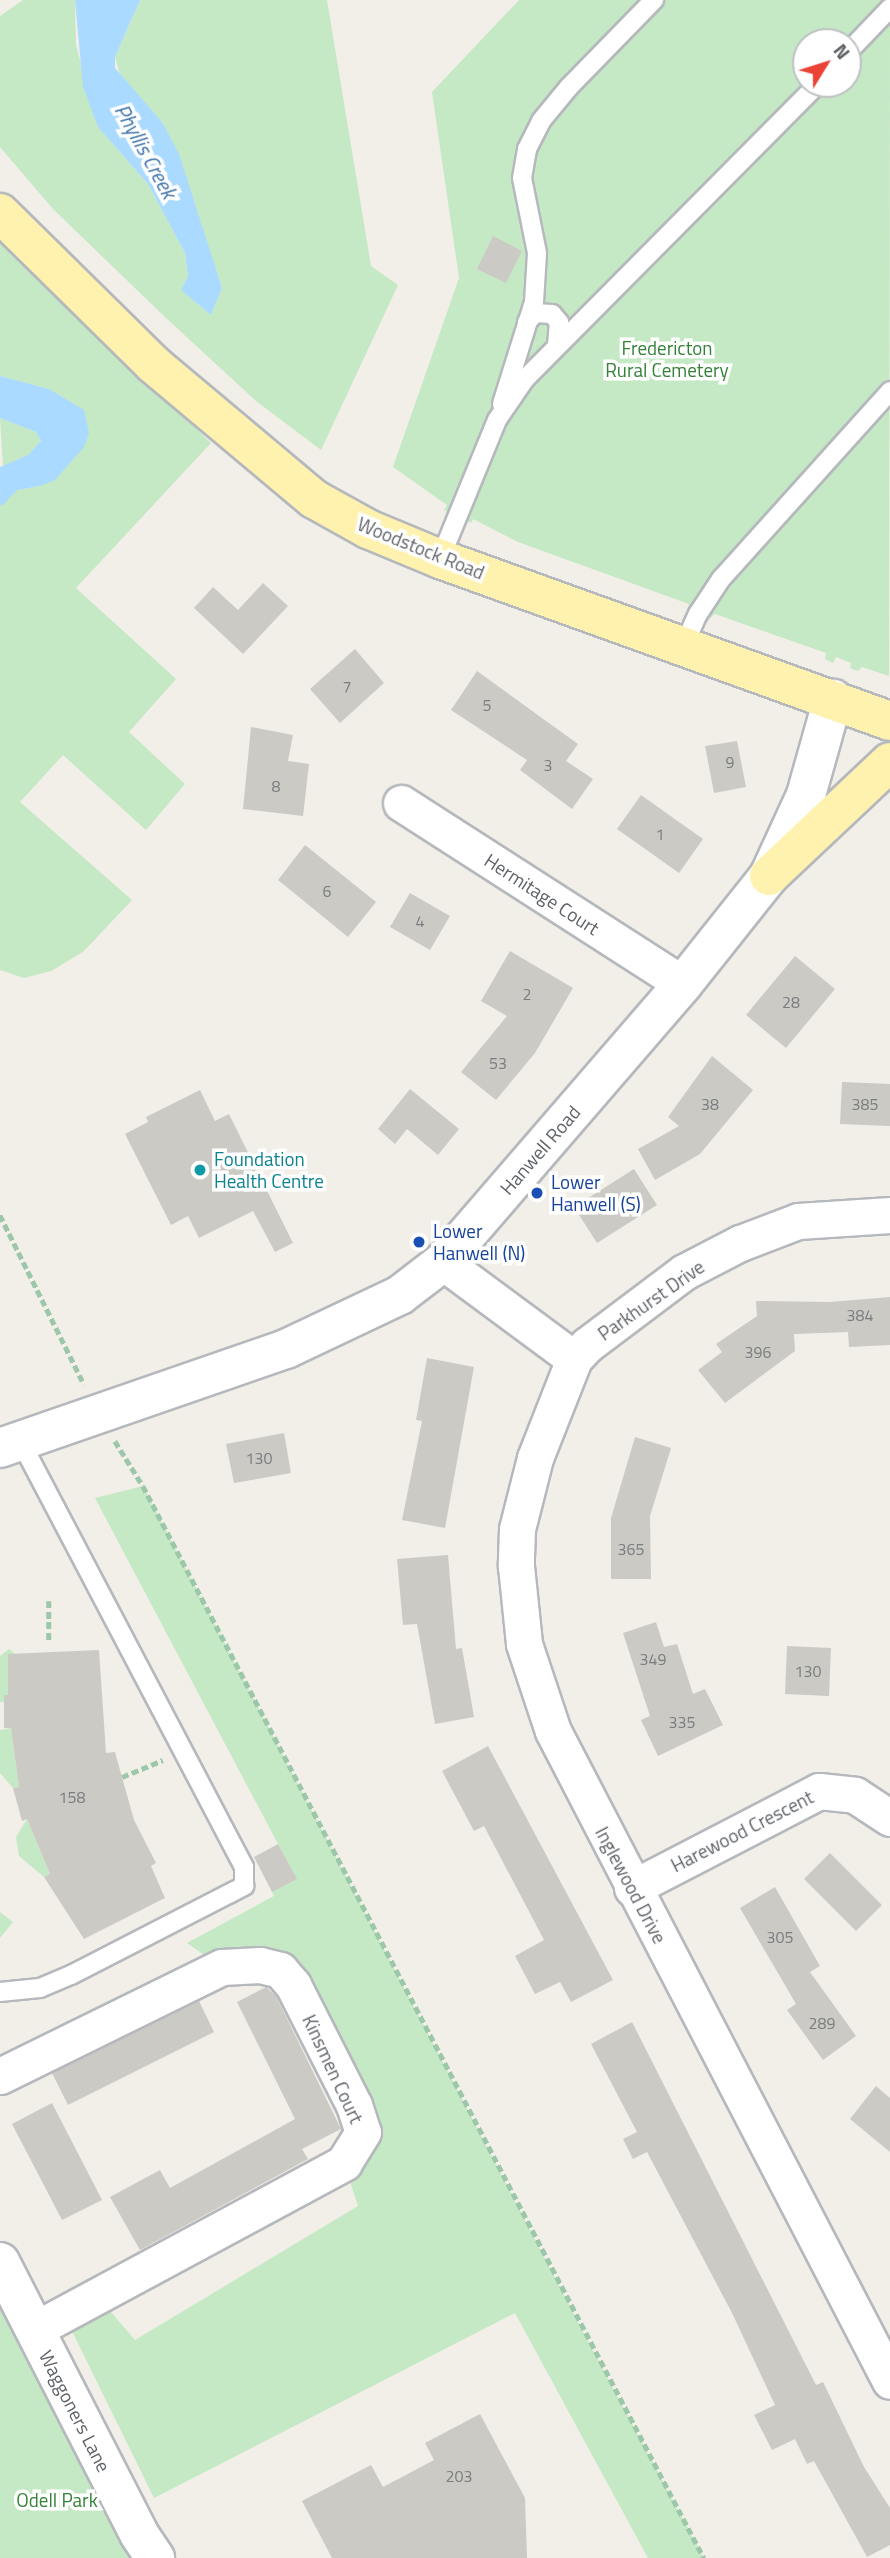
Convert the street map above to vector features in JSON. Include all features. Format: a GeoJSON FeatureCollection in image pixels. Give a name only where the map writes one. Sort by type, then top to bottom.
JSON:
{"type":"FeatureCollection","features":[{"type":"Feature","properties":{"kind":"main road","name":"Woodstock Road"},"geometry":{"type":"LineString","coordinates":[[0,213],[153,364],[314,499],[368,529],[440,559],[890,721]]}},
{"type":"Feature","properties":{"kind":"main road","name":"Hanwell Road"},"geometry":{"type":"LineString","coordinates":[[6,1446],[286,1349],[400,1295],[443,1262],[683,984],[769,876],[806,795],[833,699]]}},
{"type":"Feature","properties":{"kind":"main road"},"geometry":{"type":"LineString","coordinates":[[769,876],[890,762]]}},
{"type":"Feature","properties":{"kind":"main road","name":"Waggoners Lane"},"geometry":{"type":"LineString","coordinates":[[0,2262],[33,2330],[155,2558]]}},
{"type":"Feature","properties":{"kind":"street","name":"Hermitage Court"},"geometry":{"type":"LineString","coordinates":[[401,803],[683,984]]}},
{"type":"Feature","properties":{"kind":"street","name":"Parkhurst Drive"},"geometry":{"type":"LineString","coordinates":[[574,1359],[684,1272],[740,1243],[798,1221],[890,1215]]}},
{"type":"Feature","properties":{"kind":"street"},"geometry":{"type":"LineString","coordinates":[[443,1262],[574,1359]]}},
{"type":"Feature","properties":{"kind":"street","name":"Inglewood Drive"},"geometry":{"type":"LineString","coordinates":[[574,1359],[535,1458],[517,1529],[517,1602],[534,1685],[575,1779],[890,2381]]}},
{"type":"Feature","properties":{"kind":"street","name":"Harewood Crescent"},"geometry":{"type":"LineString","coordinates":[[632,1888],[819,1790],[855,1795],[890,1818]]}},
{"type":"Feature","properties":{"kind":"street","name":"Kinsmen Court"},"geometry":{"type":"LineString","coordinates":[[0,2076],[222,1967],[260,1965],[280,1970],[293,1985],[354,2105],[363,2132],[344,2163],[33,2330]]}},
{"type":"Feature","properties":{"kind":"lane"},"geometry":{"type":"LineString","coordinates":[[440,559],[497,420],[534,302],[537,253],[522,178],[527,149],[541,121],[569,87],[654,0]]}},
{"type":"Feature","properties":{"kind":"lane"},"geometry":{"type":"LineString","coordinates":[[862,37],[890,8]]}},
{"type":"Feature","properties":{"kind":"lane"},"geometry":{"type":"LineString","coordinates":[[497,420],[525,379],[557,344],[613,294],[804,98]]}},
{"type":"Feature","properties":{"kind":"lane"},"geometry":{"type":"LineString","coordinates":[[527,322],[535,313],[552,314],[559,322],[557,344]]}},
{"type":"Feature","properties":{"kind":"lane"},"geometry":{"type":"LineString","coordinates":[[684,645],[698,614],[721,579],[890,391]]}},
{"type":"Feature","properties":{"kind":"lane"},"geometry":{"type":"LineString","coordinates":[[0,1992],[40,1988],[71,1975],[244,1886],[244,1867],[6,1446]]}},
{"type":"Feature","properties":{"kind":"path"},"geometry":{"type":"LineString","coordinates":[[0,1215],[85,1386]]}},
{"type":"Feature","properties":{"kind":"path"},"geometry":{"type":"LineString","coordinates":[[117,1445],[704,2558]]}},
{"type":"Feature","properties":{"kind":"path"},"geometry":{"type":"LineString","coordinates":[[49,1601],[49,1641]]}},
{"type":"Feature","properties":{"kind":"path"},"geometry":{"type":"LineString","coordinates":[[122,1777],[152,1766]]}},
{"type":"Feature","properties":{"kind":"green space"},"geometry":{"type":"Polygon","coordinates":[[[23,0],[75,0],[76,45],[98,127],[148,184],[185,253],[188,276],[181,290],[211,315],[222,288],[162,122],[121,79],[115,57],[140,0],[327,0],[371,266],[398,285],[321,450],[256,401],[166,318],[53,209],[0,147],[0,16],[23,0]]]}},
{"type":"Feature","properties":{"kind":"green space","name":"Fredericton Rural Cemetery"},"geometry":{"type":"Polygon","coordinates":[[[519,0],[890,0],[889,676],[862,667],[858,671],[850,668],[851,663],[836,657],[833,663],[825,659],[826,653],[715,614],[709,619],[688,610],[689,604],[518,542],[473,519],[471,523],[444,510],[447,505],[393,467],[459,278],[432,92],[519,0]]]}},
{"type":"Feature","properties":{"kind":"green space"},"geometry":{"type":"Polygon","coordinates":[[[0,236],[211,443],[76,588],[176,679],[129,732],[185,784],[146,830],[63,755],[20,802],[132,900],[83,952],[51,971],[24,978],[0,970],[0,493],[40,486],[49,389],[0,376],[0,236]]]}},
{"type":"Feature","properties":{"kind":"green space"},"geometry":{"type":"Polygon","coordinates":[[[0,418],[36,432],[41,441],[28,455],[3,467],[0,418]]]}},
{"type":"Feature","properties":{"kind":"green space"},"geometry":{"type":"Polygon","coordinates":[[[143,1486],[590,2345],[704,2558],[648,2558],[515,2313],[154,2498],[64,2315],[98,2297],[135,2340],[358,2206],[344,2163],[356,2150],[293,1985],[222,1967],[187,1943],[274,1896],[272,1892],[296,1878],[95,1498],[143,1486]]]}},
{"type":"Feature","properties":{"kind":"green space"},"geometry":{"type":"Polygon","coordinates":[[[9,1649],[15,1654],[8,1654],[8,1695],[4,1702],[0,1702],[0,1656],[9,1649]]]}},
{"type":"Feature","properties":{"kind":"green space"},"geometry":{"type":"Polygon","coordinates":[[[11,1728],[19,1787],[13,1788],[0,1773],[0,1730],[11,1728]]]}},
{"type":"Feature","properties":{"kind":"green space"},"geometry":{"type":"Polygon","coordinates":[[[27,1819],[50,1874],[44,1877],[19,1856],[16,1837],[27,1819]]]}},
{"type":"Feature","properties":{"kind":"green space"},"geometry":{"type":"Polygon","coordinates":[[[0,1912],[13,1922],[0,1938],[0,1912]]]}},
{"type":"Feature","properties":{"kind":"green space","name":"Odell Park"},"geometry":{"type":"Polygon","coordinates":[[[0,2262],[155,2558],[0,2558],[0,2262]]]}},
{"type":"Feature","properties":{"kind":"water","name":"Phyllis Creek"},"geometry":{"type":"Polygon","coordinates":[[[75,0],[140,0],[115,57],[115,68],[162,122],[179,154],[222,288],[211,315],[181,290],[188,276],[185,253],[148,184],[98,127],[83,87],[75,0]]]}},
{"type":"Feature","properties":{"kind":"water"},"geometry":{"type":"Polygon","coordinates":[[[0,376],[49,389],[84,410],[89,433],[84,447],[55,480],[40,486],[0,493],[0,467],[28,455],[41,441],[36,432],[0,418],[0,376]]]}},
{"type":"Feature","properties":{"kind":"building"},"geometry":{"type":"Polygon","coordinates":[[[493,236],[522,251],[506,283],[477,269],[493,236]]]}},
{"type":"Feature","properties":{"kind":"building"},"geometry":{"type":"Polygon","coordinates":[[[263,583],[288,606],[243,654],[194,608],[213,587],[238,610],[263,583]]]}},
{"type":"Feature","properties":{"kind":"building"},"geometry":{"type":"Polygon","coordinates":[[[355,649],[384,683],[340,723],[310,689],[355,649]]]}},
{"type":"Feature","properties":{"kind":"building"},"geometry":{"type":"Polygon","coordinates":[[[477,671],[578,744],[566,761],[593,779],[572,809],[520,770],[527,760],[451,710],[477,671]]]}},
{"type":"Feature","properties":{"kind":"building"},"geometry":{"type":"Polygon","coordinates":[[[251,727],[293,735],[288,761],[309,764],[303,816],[243,809],[251,727]]]}},
{"type":"Feature","properties":{"kind":"building"},"geometry":{"type":"Polygon","coordinates":[[[737,741],[746,787],[714,793],[705,746],[737,741]]]}},
{"type":"Feature","properties":{"kind":"building"},"geometry":{"type":"Polygon","coordinates":[[[641,795],[703,839],[679,873],[617,829],[641,795]]]}},
{"type":"Feature","properties":{"kind":"building"},"geometry":{"type":"Polygon","coordinates":[[[305,845],[376,902],[348,937],[278,880],[305,845]]]}},
{"type":"Feature","properties":{"kind":"building"},"geometry":{"type":"Polygon","coordinates":[[[410,893],[450,916],[430,950],[390,927],[410,893]]]}},
{"type":"Feature","properties":{"kind":"building"},"geometry":{"type":"Polygon","coordinates":[[[510,951],[573,988],[535,1053],[496,1100],[461,1072],[507,1016],[481,1001],[510,951]]]}},
{"type":"Feature","properties":{"kind":"building"},"geometry":{"type":"Polygon","coordinates":[[[795,956],[835,989],[786,1048],[746,1015],[795,956]]]}},
{"type":"Feature","properties":{"kind":"building"},"geometry":{"type":"Polygon","coordinates":[[[712,1056],[753,1090],[700,1154],[655,1180],[638,1149],[679,1126],[668,1117],[712,1056]]]}},
{"type":"Feature","properties":{"kind":"building"},"geometry":{"type":"Polygon","coordinates":[[[842,1082],[890,1084],[890,1126],[840,1124],[842,1082]]]}},
{"type":"Feature","properties":{"kind":"building"},"geometry":{"type":"Polygon","coordinates":[[[410,1089],[459,1129],[438,1155],[407,1129],[395,1144],[378,1129],[410,1089]]]}},
{"type":"Feature","properties":{"kind":"building","name":"Foundation Health Centre"},"geometry":{"type":"Polygon","coordinates":[[[200,1090],[215,1121],[229,1114],[293,1243],[275,1252],[253,1211],[199,1238],[188,1216],[171,1225],[125,1134],[148,1122],[146,1117],[200,1090]]]}},
{"type":"Feature","properties":{"kind":"building"},"geometry":{"type":"Polygon","coordinates":[[[634,1169],[657,1205],[597,1243],[574,1207],[634,1169]]]}},
{"type":"Feature","properties":{"kind":"building"},"geometry":{"type":"Polygon","coordinates":[[[890,1297],[890,1345],[849,1347],[848,1332],[794,1334],[795,1351],[725,1403],[698,1370],[722,1352],[716,1344],[757,1316],[756,1301],[830,1302],[890,1297]]]}},
{"type":"Feature","properties":{"kind":"building"},"geometry":{"type":"Polygon","coordinates":[[[427,1358],[474,1367],[445,1528],[402,1520],[422,1421],[416,1420],[427,1358]]]}},
{"type":"Feature","properties":{"kind":"building"},"geometry":{"type":"Polygon","coordinates":[[[284,1433],[291,1473],[234,1483],[226,1444],[284,1433]]]}},
{"type":"Feature","properties":{"kind":"building"},"geometry":{"type":"Polygon","coordinates":[[[635,1437],[671,1448],[650,1516],[651,1579],[611,1579],[611,1518],[635,1437]]]}},
{"type":"Feature","properties":{"kind":"building"},"geometry":{"type":"Polygon","coordinates":[[[448,1555],[456,1649],[462,1648],[474,1717],[435,1724],[417,1624],[403,1625],[397,1559],[448,1555]]]}},
{"type":"Feature","properties":{"kind":"building"},"geometry":{"type":"Polygon","coordinates":[[[656,1622],[664,1647],[677,1644],[693,1694],[705,1689],[723,1725],[658,1756],[641,1720],[650,1716],[623,1633],[656,1622]]]}},
{"type":"Feature","properties":{"kind":"building"},"geometry":{"type":"Polygon","coordinates":[[[787,1646],[831,1648],[829,1696],[785,1694],[787,1646]]]}},
{"type":"Feature","properties":{"kind":"building"},"geometry":{"type":"Polygon","coordinates":[[[99,1650],[106,1753],[115,1752],[134,1820],[156,1863],[151,1866],[165,1898],[84,1939],[44,1877],[50,1874],[27,1819],[22,1821],[13,1788],[19,1787],[11,1728],[4,1728],[4,1695],[8,1695],[8,1654],[99,1650]]]}},
{"type":"Feature","properties":{"kind":"building"},"geometry":{"type":"Polygon","coordinates":[[[488,1746],[613,1980],[571,2002],[560,1982],[535,1994],[515,1956],[544,1940],[484,1826],[474,1831],[442,1771],[488,1746]]]}},
{"type":"Feature","properties":{"kind":"building"},"geometry":{"type":"Polygon","coordinates":[[[278,1844],[297,1879],[272,1892],[254,1857],[278,1844]]]}},
{"type":"Feature","properties":{"kind":"building"},"geometry":{"type":"Polygon","coordinates":[[[830,1853],[882,1905],[856,1931],[804,1879],[830,1853]]]}},
{"type":"Feature","properties":{"kind":"building"},"geometry":{"type":"Polygon","coordinates":[[[775,1887],[820,1966],[810,1972],[856,2036],[823,2060],[787,2010],[796,2004],[740,1908],[775,1887]]]}},
{"type":"Feature","properties":{"kind":"building"},"geometry":{"type":"Polygon","coordinates":[[[266,1987],[276,1996],[341,2129],[302,2149],[308,2159],[140,2250],[110,2197],[160,2170],[170,2188],[295,2119],[237,2002],[266,1987]]]}},
{"type":"Feature","properties":{"kind":"building"},"geometry":{"type":"Polygon","coordinates":[[[199,2001],[214,2032],[68,2105],[52,2073],[199,2001]]]}},
{"type":"Feature","properties":{"kind":"building"},"geometry":{"type":"Polygon","coordinates":[[[632,2022],[816,2385],[823,2382],[864,2467],[890,2508],[890,2545],[867,2557],[814,2461],[807,2464],[795,2439],[772,2450],[754,2415],[775,2405],[732,2313],[647,2152],[633,2159],[623,2139],[637,2132],[591,2044],[632,2022]]]}},
{"type":"Feature","properties":{"kind":"building"},"geometry":{"type":"Polygon","coordinates":[[[876,2086],[890,2098],[890,2152],[850,2119],[876,2086]]]}},
{"type":"Feature","properties":{"kind":"building"},"geometry":{"type":"Polygon","coordinates":[[[52,2103],[102,2200],[62,2220],[12,2124],[52,2103]]]}},
{"type":"Feature","properties":{"kind":"building"},"geometry":{"type":"Polygon","coordinates":[[[480,2414],[525,2498],[527,2558],[332,2558],[302,2501],[371,2465],[383,2487],[434,2460],[425,2443],[480,2414]]]}},
{"type":"Feature","properties":{"kind":"waterway"},"geometry":{"type":"LineString","coordinates":[[0,500],[15,485]]}},
{"type":"Feature","properties":{"kind":"place","name":"Foundation Health Centre"},"geometry":{"type":"Point","coordinates":[200,1170]}},
{"type":"Feature","properties":{"kind":"place","name":"Lower Hanwell (S)"},"geometry":{"type":"Point","coordinates":[537,1193]}},
{"type":"Feature","properties":{"kind":"place","name":"Lower Hanwell (N)"},"geometry":{"type":"Point","coordinates":[419,1242]}}]}
